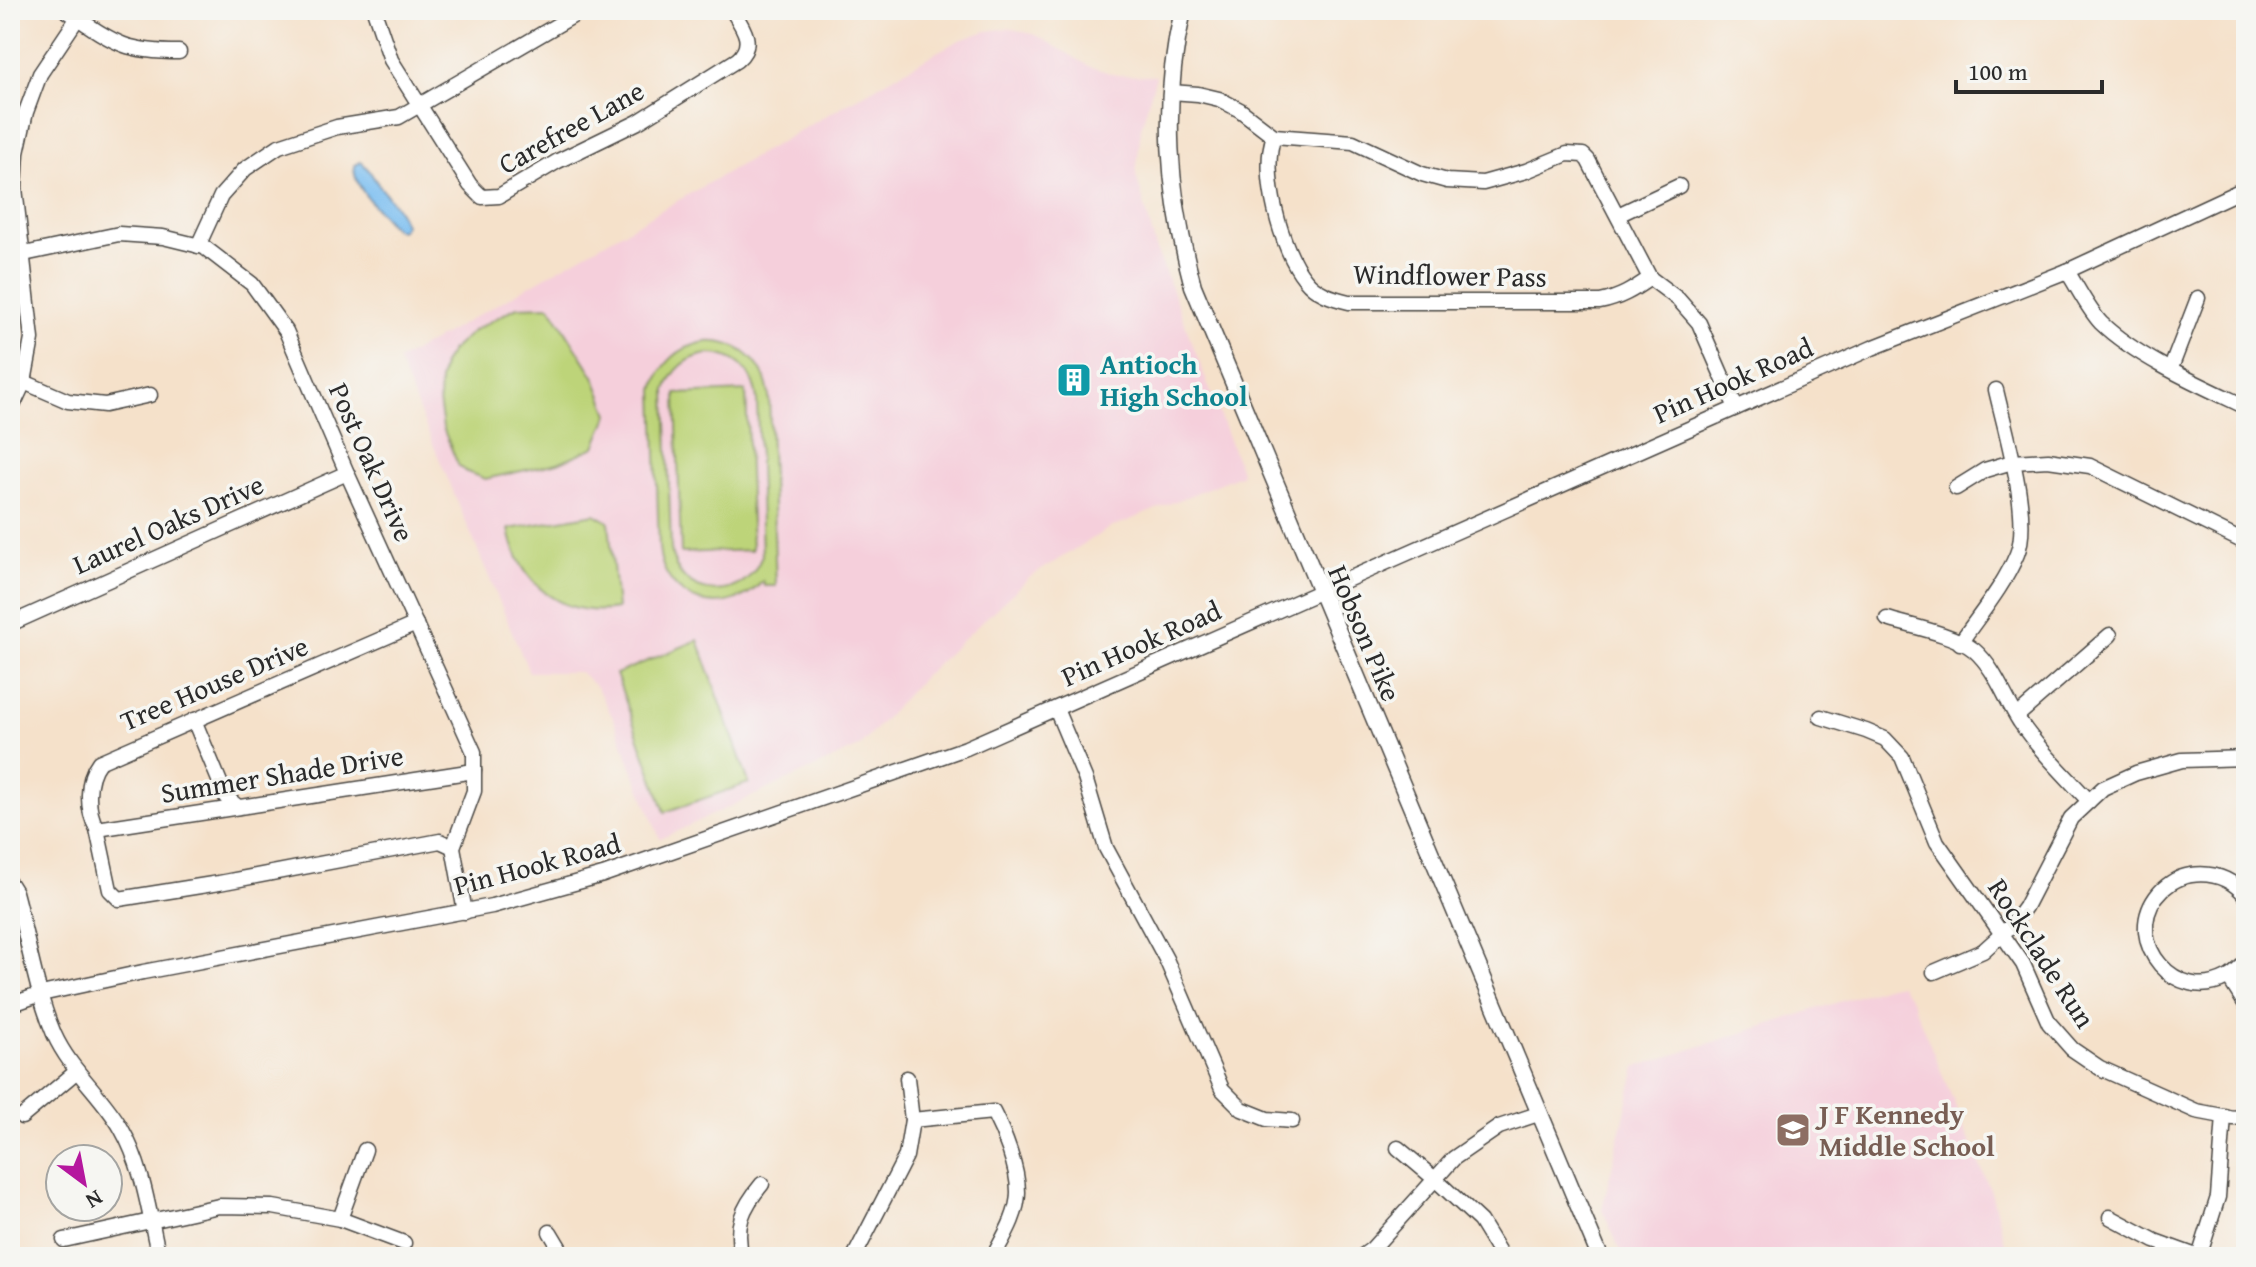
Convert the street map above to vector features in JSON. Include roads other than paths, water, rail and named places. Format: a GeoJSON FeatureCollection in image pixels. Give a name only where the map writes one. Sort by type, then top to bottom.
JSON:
{"type":"FeatureCollection","features":[{"type":"Feature","properties":{"kind":"main road","name":"Hobson Pike"},"geometry":{"type":"LineString","coordinates":[[1183,10],[1172,71],[1169,153],[1180,240],[1193,286],[1600,1257]]}},
{"type":"Feature","properties":{"kind":"street","name":"Carefree Lane"},"geometry":{"type":"LineString","coordinates":[[374,10],[391,60],[475,192],[482,197],[494,198],[558,161],[638,122],[737,60],[746,51],[747,36],[732,10]]}},
{"type":"Feature","properties":{"kind":"street"},"geometry":{"type":"LineString","coordinates":[[198,246],[221,196],[245,169],[279,146],[337,127],[399,117],[583,10]]}},
{"type":"Feature","properties":{"kind":"street"},"geometry":{"type":"LineString","coordinates":[[10,412],[24,382],[32,339],[17,255],[15,170],[26,112],[40,74],[76,12],[120,45],[152,52],[179,52]]}},
{"type":"Feature","properties":{"kind":"street"},"geometry":{"type":"LineString","coordinates":[[1171,92],[1219,99],[1240,110],[1274,136],[1353,142],[1422,174],[1447,181],[1483,183],[1503,179],[1567,154],[1583,155],[1650,278],[1678,299],[1699,323],[1736,408]]}},
{"type":"Feature","properties":{"kind":"street","name":"Windflower Pass"},"geometry":{"type":"LineString","coordinates":[[1274,136],[1270,168],[1284,241],[1305,279],[1327,296],[1349,302],[1600,302],[1631,292],[1650,278]]}},
{"type":"Feature","properties":{"kind":"street"},"geometry":{"type":"LineString","coordinates":[[1618,215],[1679,186]]}},
{"type":"Feature","properties":{"kind":"street","name":"Pin Hook Road"},"geometry":{"type":"LineString","coordinates":[[10,1005],[41,994],[158,969],[492,906],[603,875],[966,748],[1872,348],[2067,271],[2246,188]]}},
{"type":"Feature","properties":{"kind":"street","name":"Post Oak Drive"},"geometry":{"type":"LineString","coordinates":[[17,255],[119,234],[163,237],[204,247],[252,284],[286,331],[474,752],[474,791],[453,847]]}},
{"type":"Feature","properties":{"kind":"street"},"geometry":{"type":"LineString","coordinates":[[2067,271],[2100,321],[2128,344],[2246,407]]}},
{"type":"Feature","properties":{"kind":"street"},"geometry":{"type":"LineString","coordinates":[[2171,368],[2198,298]]}},
{"type":"Feature","properties":{"kind":"street"},"geometry":{"type":"LineString","coordinates":[[24,382],[68,401],[105,405],[150,395]]}},
{"type":"Feature","properties":{"kind":"street"},"geometry":{"type":"LineString","coordinates":[[1960,643],[2000,586],[2018,552],[2023,525],[1996,390]]}},
{"type":"Feature","properties":{"kind":"street"},"geometry":{"type":"LineString","coordinates":[[1956,488],[1985,470],[2012,462],[2048,460],[2090,466],[2246,543]]}},
{"type":"Feature","properties":{"kind":"street","name":"Laurel Oaks Drive"},"geometry":{"type":"LineString","coordinates":[[10,624],[347,473]]}},
{"type":"Feature","properties":{"kind":"street"},"geometry":{"type":"LineString","coordinates":[[1887,619],[1944,635],[1973,648],[1989,667],[2017,716],[2044,754],[2089,801]]}},
{"type":"Feature","properties":{"kind":"street","name":"Tree House Drive"},"geometry":{"type":"LineString","coordinates":[[416,624],[99,762],[92,771],[89,783],[92,820],[97,829],[110,890],[119,899],[440,841],[453,847]]}},
{"type":"Feature","properties":{"kind":"street"},"geometry":{"type":"LineString","coordinates":[[2017,716],[2110,635]]}},
{"type":"Feature","properties":{"kind":"street"},"geometry":{"type":"LineString","coordinates":[[1056,709],[1085,778],[1106,848],[1166,959],[1222,1089],[1242,1109],[1267,1119],[1292,1121]]}},
{"type":"Feature","properties":{"kind":"street","name":"Rockclade Run"},"geometry":{"type":"LineString","coordinates":[[1821,717],[1885,739],[1902,757],[1937,842],[2023,964],[2049,1023],[2072,1049],[2100,1068],[2196,1111],[2233,1118],[2246,1116]]}},
{"type":"Feature","properties":{"kind":"street"},"geometry":{"type":"LineString","coordinates":[[194,720],[226,797],[238,807]]}},
{"type":"Feature","properties":{"kind":"street"},"geometry":{"type":"LineString","coordinates":[[1934,972],[1983,951],[2012,925],[2025,907],[2071,818],[2103,788],[2136,773],[2182,760],[2246,758]]}},
{"type":"Feature","properties":{"kind":"street","name":"Summer Shade Drive"},"geometry":{"type":"LineString","coordinates":[[97,829],[474,771]]}},
{"type":"Feature","properties":{"kind":"street"},"geometry":{"type":"LineString","coordinates":[[453,847],[465,912]]}},
{"type":"Feature","properties":{"kind":"street"},"geometry":{"type":"LineString","coordinates":[[2246,896],[2230,881],[2207,874],[2176,879],[2153,902],[2146,937],[2159,966],[2177,979],[2198,985],[2229,978],[2246,962]]}},
{"type":"Feature","properties":{"kind":"street"},"geometry":{"type":"LineString","coordinates":[[10,884],[16,916],[55,1036],[77,1071],[121,1127],[130,1146],[145,1186],[159,1257]]}},
{"type":"Feature","properties":{"kind":"street"},"geometry":{"type":"LineString","coordinates":[[2229,978],[2246,1005]]}},
{"type":"Feature","properties":{"kind":"street"},"geometry":{"type":"LineString","coordinates":[[22,1117],[77,1071]]}},
{"type":"Feature","properties":{"kind":"street"},"geometry":{"type":"LineString","coordinates":[[854,1257],[906,1156],[912,1120],[907,1078]]}},
{"type":"Feature","properties":{"kind":"street"},"geometry":{"type":"LineString","coordinates":[[912,1120],[993,1112],[1002,1130],[1018,1193],[1011,1223],[993,1257]]}},
{"type":"Feature","properties":{"kind":"street"},"geometry":{"type":"LineString","coordinates":[[1361,1257],[1372,1249],[1454,1158],[1499,1127],[1538,1114]]}},
{"type":"Feature","properties":{"kind":"street"},"geometry":{"type":"LineString","coordinates":[[2110,1217],[2155,1241],[2199,1257],[2218,1197],[2224,1116]]}},
{"type":"Feature","properties":{"kind":"street"},"geometry":{"type":"LineString","coordinates":[[1398,1148],[1480,1221],[1502,1257]]}},
{"type":"Feature","properties":{"kind":"street"},"geometry":{"type":"LineString","coordinates":[[340,1219],[365,1150]]}},
{"type":"Feature","properties":{"kind":"street"},"geometry":{"type":"LineString","coordinates":[[742,1257],[739,1226],[743,1210],[762,1184]]}},
{"type":"Feature","properties":{"kind":"street"},"geometry":{"type":"LineString","coordinates":[[64,1240],[219,1206],[273,1207],[340,1219],[404,1243]]}},
{"type":"Feature","properties":{"kind":"street"},"geometry":{"type":"LineString","coordinates":[[550,1232],[565,1257]]}},
{"type":"Feature","properties":{"kind":"water"},"geometry":{"type":"Polygon","coordinates":[[[361,162],[400,213],[405,224],[402,230],[392,226],[361,189],[355,165],[361,162]]]}},
{"type":"Feature","properties":{"kind":"place","name":"Antioch High School"},"geometry":{"type":"Point","coordinates":[1074,380]}},
{"type":"Feature","properties":{"kind":"place","name":"J F Kennedy Middle School"},"geometry":{"type":"Point","coordinates":[1793,1130]}}]}
